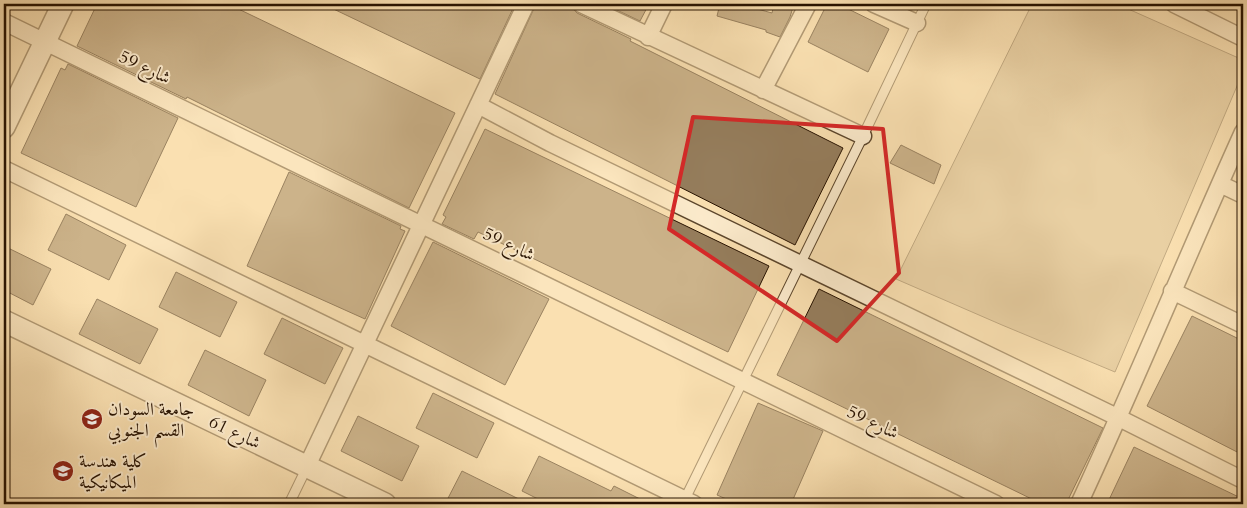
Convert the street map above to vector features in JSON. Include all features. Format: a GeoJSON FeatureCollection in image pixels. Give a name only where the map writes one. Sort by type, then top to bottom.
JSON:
{"type":"FeatureCollection","features":[{"type":"Feature","properties":{"kind":"street"},"geometry":{"type":"LineString","coordinates":[[4,127],[63,4]]}},
{"type":"Feature","properties":{"kind":"street"},"geometry":{"type":"LineString","coordinates":[[307,466],[526,4]]}},
{"type":"Feature","properties":{"kind":"street"},"geometry":{"type":"LineString","coordinates":[[581,4],[863,136]]}},
{"type":"Feature","properties":{"kind":"street"},"geometry":{"type":"LineString","coordinates":[[648,37],[664,4]]}},
{"type":"Feature","properties":{"kind":"street"},"geometry":{"type":"LineString","coordinates":[[763,90],[808,4]]}},
{"type":"Feature","properties":{"kind":"street"},"geometry":{"type":"LineString","coordinates":[[874,4],[917,23]]}},
{"type":"Feature","properties":{"kind":"street"},"geometry":{"type":"LineString","coordinates":[[1174,4],[1243,38]]}},
{"type":"Feature","properties":{"kind":"street","name":"شارع 59"},"geometry":{"type":"LineString","coordinates":[[4,22],[996,504]]}},
{"type":"Feature","properties":{"kind":"street"},"geometry":{"type":"LineString","coordinates":[[478,105],[550,143],[1119,418],[1243,480]]}},
{"type":"Feature","properties":{"kind":"street"},"geometry":{"type":"LineString","coordinates":[[1079,504],[1119,418],[1172,291],[1243,132]]}},
{"type":"Feature","properties":{"kind":"street"},"geometry":{"type":"LineString","coordinates":[[4,170],[364,343],[687,503]]}},
{"type":"Feature","properties":{"kind":"street"},"geometry":{"type":"LineString","coordinates":[[1220,184],[1243,195]]}},
{"type":"Feature","properties":{"kind":"street"},"geometry":{"type":"LineString","coordinates":[[1172,291],[1243,325]]}},
{"type":"Feature","properties":{"kind":"street","name":"شارع 61"},"geometry":{"type":"LineString","coordinates":[[4,321],[385,504]]}},
{"type":"Feature","properties":{"kind":"lane"},"geometry":{"type":"LineString","coordinates":[[687,503],[743,381],[926,4]]}},
{"type":"Feature","properties":{"kind":"lane"},"geometry":{"type":"LineString","coordinates":[[289,504],[307,466]]}},
{"type":"Feature","properties":{"kind":"highlighted area"},"geometry":{"type":"Polygon","coordinates":[[[693,117],[883,129],[899,273],[837,341],[669,229],[693,117]]]}},
{"type":"Feature","properties":{"kind":"shaded area"},"geometry":{"type":"Polygon","coordinates":[[[1032,4],[1117,4],[1243,60],[1243,72],[1115,372],[896,279],[1032,4]]]}},
{"type":"Feature","properties":{"kind":"building"},"geometry":{"type":"Polygon","coordinates":[[[97,4],[228,4],[455,113],[409,208],[187,97],[186,99],[77,46],[97,4]]]}},
{"type":"Feature","properties":{"kind":"building"},"geometry":{"type":"Polygon","coordinates":[[[323,4],[515,4],[480,79],[323,4]]]}},
{"type":"Feature","properties":{"kind":"building"},"geometry":{"type":"Polygon","coordinates":[[[536,4],[571,4],[577,13],[843,148],[795,245],[495,94],[536,4]]]}},
{"type":"Feature","properties":{"kind":"building"},"geometry":{"type":"Polygon","coordinates":[[[604,4],[649,4],[640,21],[604,4]]]}},
{"type":"Feature","properties":{"kind":"building"},"geometry":{"type":"Polygon","coordinates":[[[720,4],[739,4],[772,13],[774,4],[794,4],[780,37],[766,32],[766,30],[717,16],[720,4]]]}},
{"type":"Feature","properties":{"kind":"building"},"geometry":{"type":"Polygon","coordinates":[[[827,4],[838,4],[889,29],[868,72],[808,42],[827,4]]]}},
{"type":"Feature","properties":{"kind":"building"},"geometry":{"type":"Polygon","coordinates":[[[68,64],[178,118],[136,207],[21,153],[61,68],[65,70],[68,64]]]}},
{"type":"Feature","properties":{"kind":"building"},"geometry":{"type":"Polygon","coordinates":[[[485,129],[769,266],[728,352],[478,232],[474,239],[442,224],[446,217],[443,215],[485,129]]]}},
{"type":"Feature","properties":{"kind":"building"},"geometry":{"type":"Polygon","coordinates":[[[901,145],[941,165],[934,184],[890,163],[901,145]]]}},
{"type":"Feature","properties":{"kind":"building"},"geometry":{"type":"Polygon","coordinates":[[[289,172],[401,226],[400,229],[405,231],[365,319],[247,266],[289,172]]]}},
{"type":"Feature","properties":{"kind":"building"},"geometry":{"type":"Polygon","coordinates":[[[66,214],[126,245],[109,280],[48,250],[66,214]]]}},
{"type":"Feature","properties":{"kind":"building"},"geometry":{"type":"Polygon","coordinates":[[[433,242],[549,299],[505,385],[391,326],[433,242]]]}},
{"type":"Feature","properties":{"kind":"building"},"geometry":{"type":"Polygon","coordinates":[[[4,246],[51,269],[33,305],[4,290],[4,246]]]}},
{"type":"Feature","properties":{"kind":"building"},"geometry":{"type":"Polygon","coordinates":[[[176,272],[237,302],[220,337],[159,307],[176,272]]]}},
{"type":"Feature","properties":{"kind":"building"},"geometry":{"type":"Polygon","coordinates":[[[819,289],[1103,428],[1066,504],[1042,504],[777,375],[819,289]]]}},
{"type":"Feature","properties":{"kind":"building"},"geometry":{"type":"Polygon","coordinates":[[[97,299],[158,329],[140,364],[79,334],[97,299]]]}},
{"type":"Feature","properties":{"kind":"building"},"geometry":{"type":"Polygon","coordinates":[[[1192,316],[1243,341],[1243,455],[1147,406],[1192,316]]]}},
{"type":"Feature","properties":{"kind":"building"},"geometry":{"type":"Polygon","coordinates":[[[282,318],[343,348],[325,384],[264,354],[282,318]]]}},
{"type":"Feature","properties":{"kind":"building"},"geometry":{"type":"Polygon","coordinates":[[[205,350],[266,380],[249,416],[188,385],[205,350]]]}},
{"type":"Feature","properties":{"kind":"building"},"geometry":{"type":"Polygon","coordinates":[[[433,393],[494,423],[477,458],[416,428],[433,393]]]}},
{"type":"Feature","properties":{"kind":"building"},"geometry":{"type":"Polygon","coordinates":[[[758,403],[823,431],[791,504],[738,504],[717,495],[758,403]]]}},
{"type":"Feature","properties":{"kind":"building"},"geometry":{"type":"Polygon","coordinates":[[[358,416],[419,446],[402,481],[341,451],[358,416]]]}},
{"type":"Feature","properties":{"kind":"building"},"geometry":{"type":"Polygon","coordinates":[[[1134,447],[1243,499],[1243,504],[1107,504],[1134,447]]]}},
{"type":"Feature","properties":{"kind":"building"},"geometry":{"type":"Polygon","coordinates":[[[539,456],[611,491],[614,486],[650,504],[548,504],[522,491],[539,456]]]}},
{"type":"Feature","properties":{"kind":"building"},"geometry":{"type":"Polygon","coordinates":[[[462,471],[529,504],[445,504],[462,471]]]}},
{"type":"Feature","properties":{"kind":"place","name":"جامعة السودان القسم الجنوبي"},"geometry":{"type":"Point","coordinates":[92,419]}},
{"type":"Feature","properties":{"kind":"place","name":"كلية هندسة الميكانيكية"},"geometry":{"type":"Point","coordinates":[63,471]}}]}
